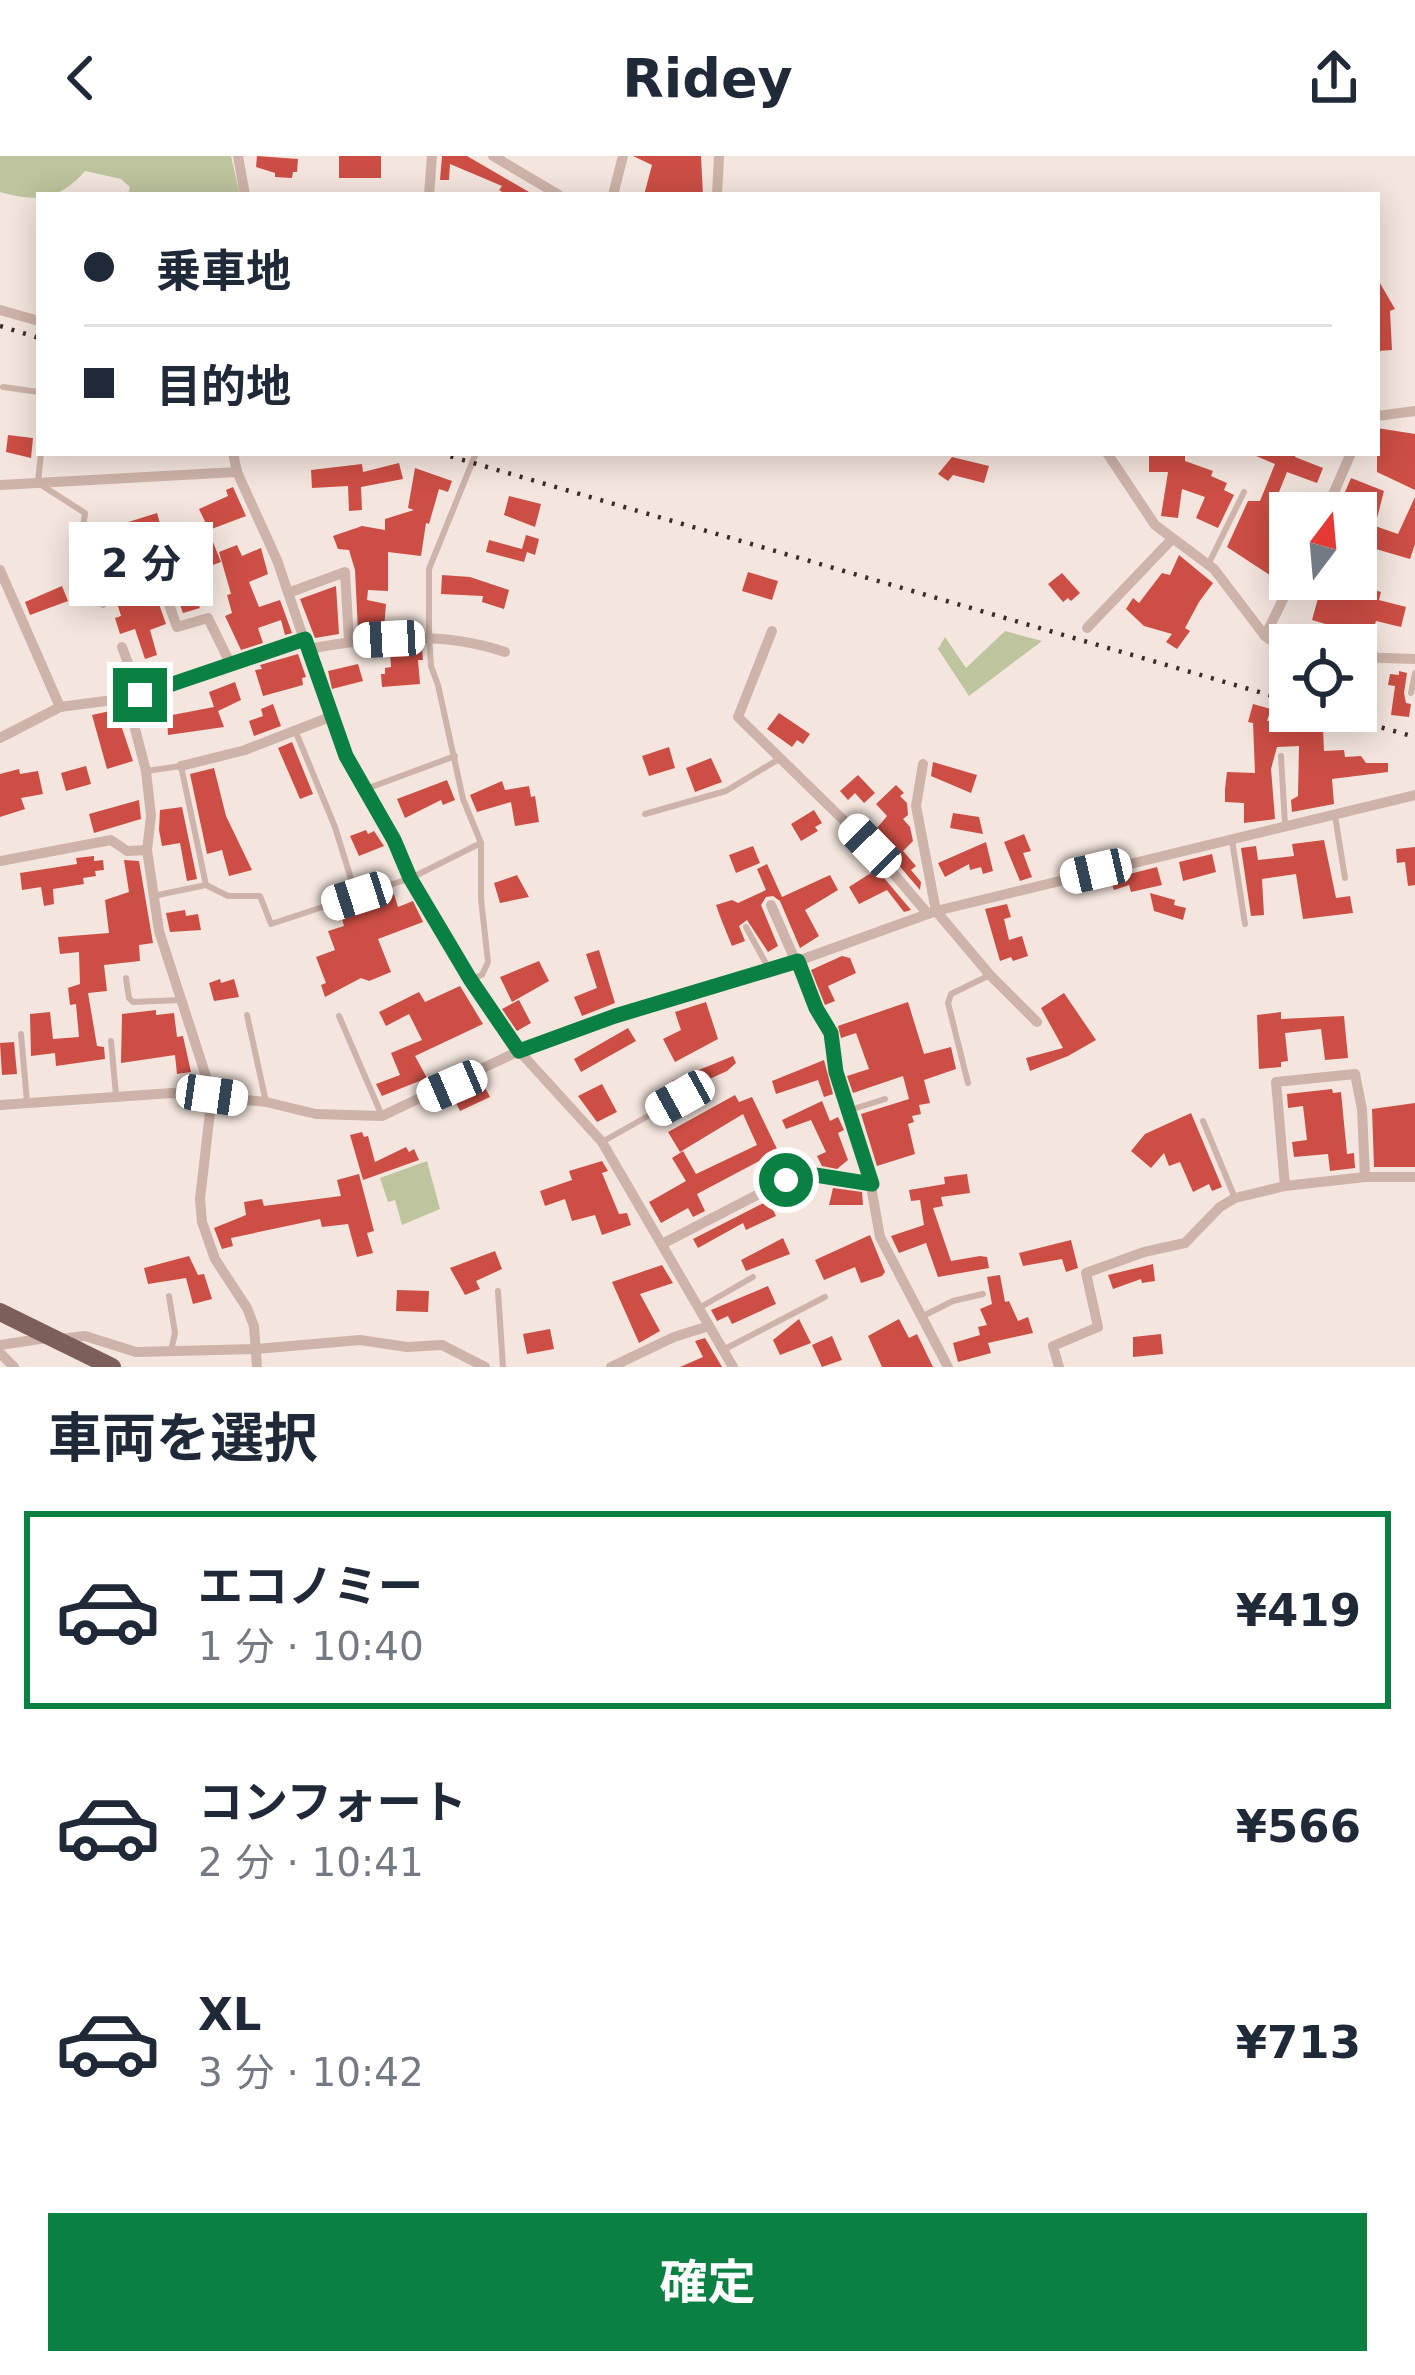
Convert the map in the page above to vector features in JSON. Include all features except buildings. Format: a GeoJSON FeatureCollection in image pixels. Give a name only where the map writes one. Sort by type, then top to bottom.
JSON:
{"type":"FeatureCollection","features":[{"type":"Feature","properties":{"kind":"main road"},"geometry":{"type":"LineString","coordinates":[[0,1312],[112,1367]]}},
{"type":"Feature","properties":{"kind":"street"},"geometry":{"type":"LineString","coordinates":[[238,156],[244,192]]}},
{"type":"Feature","properties":{"kind":"street"},"geometry":{"type":"LineString","coordinates":[[429,192],[432,156]]}},
{"type":"Feature","properties":{"kind":"street"},"geometry":{"type":"LineString","coordinates":[[493,156],[554,192]]}},
{"type":"Feature","properties":{"kind":"street"},"geometry":{"type":"LineString","coordinates":[[614,192],[623,156]]}},
{"type":"Feature","properties":{"kind":"street"},"geometry":{"type":"LineString","coordinates":[[717,192],[719,156]]}},
{"type":"Feature","properties":{"kind":"street"},"geometry":{"type":"LineString","coordinates":[[0,310],[36,320]]}},
{"type":"Feature","properties":{"kind":"street"},"geometry":{"type":"LineString","coordinates":[[1380,416],[1415,411]]}},
{"type":"Feature","properties":{"kind":"street"},"geometry":{"type":"LineString","coordinates":[[234,456],[282,590],[307,644],[330,717],[410,878],[519,1051],[602,1142],[733,1367]]}},
{"type":"Feature","properties":{"kind":"street"},"geometry":{"type":"LineString","coordinates":[[1112,456],[1147,515],[1224,579],[1269,639]]}},
{"type":"Feature","properties":{"kind":"street"},"geometry":{"type":"LineString","coordinates":[[1333,492],[1350,456]]}},
{"type":"Feature","properties":{"kind":"street"},"geometry":{"type":"LineString","coordinates":[[0,485],[237,472]]}},
{"type":"Feature","properties":{"kind":"street"},"geometry":{"type":"LineString","coordinates":[[1087,628],[1172,539]]}},
{"type":"Feature","properties":{"kind":"street"},"geometry":{"type":"LineString","coordinates":[[148,547],[177,627],[208,618],[230,663]]}},
{"type":"Feature","properties":{"kind":"street"},"geometry":{"type":"LineString","coordinates":[[0,570],[60,707]]}},
{"type":"Feature","properties":{"kind":"street"},"geometry":{"type":"LineString","coordinates":[[282,590],[345,572],[350,641]]}},
{"type":"Feature","properties":{"kind":"street"},"geometry":{"type":"LineString","coordinates":[[1265,636],[1283,600]]}},
{"type":"Feature","properties":{"kind":"street"},"geometry":{"type":"LineString","coordinates":[[772,631],[738,717],[784,757],[1037,1022]]}},
{"type":"Feature","properties":{"kind":"street"},"geometry":{"type":"LineString","coordinates":[[0,738],[60,707],[133,696],[230,663],[307,644],[429,637],[466,639],[505,652]]}},
{"type":"Feature","properties":{"kind":"street"},"geometry":{"type":"LineString","coordinates":[[122,647],[146,771],[151,816],[147,850],[158,931],[212,1095],[200,1199],[202,1222],[215,1259],[247,1308],[256,1367]]}},
{"type":"Feature","properties":{"kind":"street"},"geometry":{"type":"LineString","coordinates":[[1377,658],[1415,659]]}},
{"type":"Feature","properties":{"kind":"street"},"geometry":{"type":"LineString","coordinates":[[182,766],[245,750],[330,717]]}},
{"type":"Feature","properties":{"kind":"street"},"geometry":{"type":"LineString","coordinates":[[923,764],[916,806],[932,912]]}},
{"type":"Feature","properties":{"kind":"street"},"geometry":{"type":"LineString","coordinates":[[0,1105],[116,1095],[212,1095],[316,1114],[382,1116],[519,1051],[615,1016],[770,971],[932,912],[1415,794]]}},
{"type":"Feature","properties":{"kind":"street"},"geometry":{"type":"LineString","coordinates":[[0,861],[111,840],[128,851],[147,850]]}},
{"type":"Feature","properties":{"kind":"street"},"geometry":{"type":"LineString","coordinates":[[771,905],[831,1033],[836,1072],[866,1158],[880,1238],[948,1367]]}},
{"type":"Feature","properties":{"kind":"street"},"geometry":{"type":"LineString","coordinates":[[1285,1186],[1276,1082],[1355,1074],[1365,1177]]}},
{"type":"Feature","properties":{"kind":"street"},"geometry":{"type":"LineString","coordinates":[[664,1243],[786,1180],[809,1174],[872,1184]]}},
{"type":"Feature","properties":{"kind":"street"},"geometry":{"type":"LineString","coordinates":[[1059,1367],[1053,1346],[1098,1327],[1086,1273],[1185,1243],[1235,1198],[1285,1186],[1415,1177]]}},
{"type":"Feature","properties":{"kind":"street"},"geometry":{"type":"LineString","coordinates":[[611,1367],[709,1326]]}},
{"type":"Feature","properties":{"kind":"street"},"geometry":{"type":"LineString","coordinates":[[14,1367],[0,1349],[85,1336],[136,1352],[360,1340],[407,1347],[442,1345],[485,1367]]}},
{"type":"Feature","properties":{"kind":"lane"},"geometry":{"type":"LineString","coordinates":[[3,387],[36,392]]}},
{"type":"Feature","properties":{"kind":"lane"},"geometry":{"type":"LineString","coordinates":[[41,456],[38,483],[85,513],[80,548],[104,604]]}},
{"type":"Feature","properties":{"kind":"lane"},"geometry":{"type":"LineString","coordinates":[[470,979],[482,975],[488,962],[481,843],[463,799],[430,666],[429,568],[475,456]]}},
{"type":"Feature","properties":{"kind":"lane"},"geometry":{"type":"LineString","coordinates":[[1208,565],[1244,492]]}},
{"type":"Feature","properties":{"kind":"lane"},"geometry":{"type":"LineString","coordinates":[[1411,693],[1415,673]]}},
{"type":"Feature","properties":{"kind":"lane"},"geometry":{"type":"LineString","coordinates":[[295,730],[357,896]]}},
{"type":"Feature","properties":{"kind":"lane"},"geometry":{"type":"LineString","coordinates":[[365,789],[455,756]]}},
{"type":"Feature","properties":{"kind":"lane"},"geometry":{"type":"LineString","coordinates":[[1281,756],[1285,827]]}},
{"type":"Feature","properties":{"kind":"lane"},"geometry":{"type":"LineString","coordinates":[[645,814],[726,791],[784,757]]}},
{"type":"Feature","properties":{"kind":"lane"},"geometry":{"type":"LineString","coordinates":[[146,771],[182,766],[206,885]]}},
{"type":"Feature","properties":{"kind":"lane"},"geometry":{"type":"LineString","coordinates":[[1335,814],[1345,878]]}},
{"type":"Feature","properties":{"kind":"lane"},"geometry":{"type":"LineString","coordinates":[[1232,841],[1244,924]]}},
{"type":"Feature","properties":{"kind":"lane"},"geometry":{"type":"LineString","coordinates":[[153,896],[206,885],[228,896],[260,896],[271,924],[410,878],[481,843]]}},
{"type":"Feature","properties":{"kind":"lane"},"geometry":{"type":"LineString","coordinates":[[746,927],[770,971]]}},
{"type":"Feature","properties":{"kind":"lane"},"geometry":{"type":"LineString","coordinates":[[968,1083],[948,1003],[951,994],[989,975]]}},
{"type":"Feature","properties":{"kind":"lane"},"geometry":{"type":"LineString","coordinates":[[126,978],[134,1002],[182,1000]]}},
{"type":"Feature","properties":{"kind":"lane"},"geometry":{"type":"LineString","coordinates":[[248,1015],[266,1102]]}},
{"type":"Feature","properties":{"kind":"lane"},"geometry":{"type":"LineString","coordinates":[[339,1016],[382,1116]]}},
{"type":"Feature","properties":{"kind":"lane"},"geometry":{"type":"LineString","coordinates":[[21,1034],[27,1102]]}},
{"type":"Feature","properties":{"kind":"lane"},"geometry":{"type":"LineString","coordinates":[[111,1041],[116,1095]]}},
{"type":"Feature","properties":{"kind":"lane"},"geometry":{"type":"LineString","coordinates":[[602,1142],[680,1098]]}},
{"type":"Feature","properties":{"kind":"lane"},"geometry":{"type":"LineString","coordinates":[[847,1111],[885,1099]]}},
{"type":"Feature","properties":{"kind":"lane"},"geometry":{"type":"LineString","coordinates":[[1204,1121],[1235,1198]]}},
{"type":"Feature","properties":{"kind":"lane"},"geometry":{"type":"LineString","coordinates":[[699,1308],[753,1277]]}},
{"type":"Feature","properties":{"kind":"lane"},"geometry":{"type":"LineString","coordinates":[[498,1291],[503,1367]]}},
{"type":"Feature","properties":{"kind":"lane"},"geometry":{"type":"LineString","coordinates":[[921,1317],[953,1301],[983,1294]]}},
{"type":"Feature","properties":{"kind":"lane"},"geometry":{"type":"LineString","coordinates":[[170,1296],[175,1333],[171,1351]]}},
{"type":"Feature","properties":{"kind":"lane"},"geometry":{"type":"LineString","coordinates":[[723,1350],[825,1298]]}},
{"type":"Feature","properties":{"kind":"green space"},"geometry":{"type":"Polygon","coordinates":[[[0,156],[231,156],[239,192],[129,192],[130,187],[121,179],[85,171],[58,192],[25,197],[0,192],[0,156]]]}},
{"type":"Feature","properties":{"kind":"green space"},"geometry":{"type":"Polygon","coordinates":[[[1005,631],[1042,641],[969,696],[938,649],[945,637],[966,668],[1005,631]]]}},
{"type":"Feature","properties":{"kind":"green space"},"geometry":{"type":"Polygon","coordinates":[[[427,1161],[440,1209],[402,1225],[395,1200],[388,1202],[380,1178],[427,1161]]]}},
{"type":"Feature","properties":{"kind":"railway"},"geometry":{"type":"LineString","coordinates":[[0,326],[36,337]]}},
{"type":"Feature","properties":{"kind":"railway"},"geometry":{"type":"LineString","coordinates":[[449,456],[1269,695]]}},
{"type":"Feature","properties":{"kind":"railway"},"geometry":{"type":"LineString","coordinates":[[1377,726],[1415,737]]}},
{"type":"Feature","properties":{"kind":"route"},"geometry":{"type":"LineString","coordinates":[[140,695],[305,639],[346,756],[410,878],[519,1051],[615,1016],[798,961],[831,1033],[836,1072],[872,1184],[809,1174],[786,1180]]}}]}
